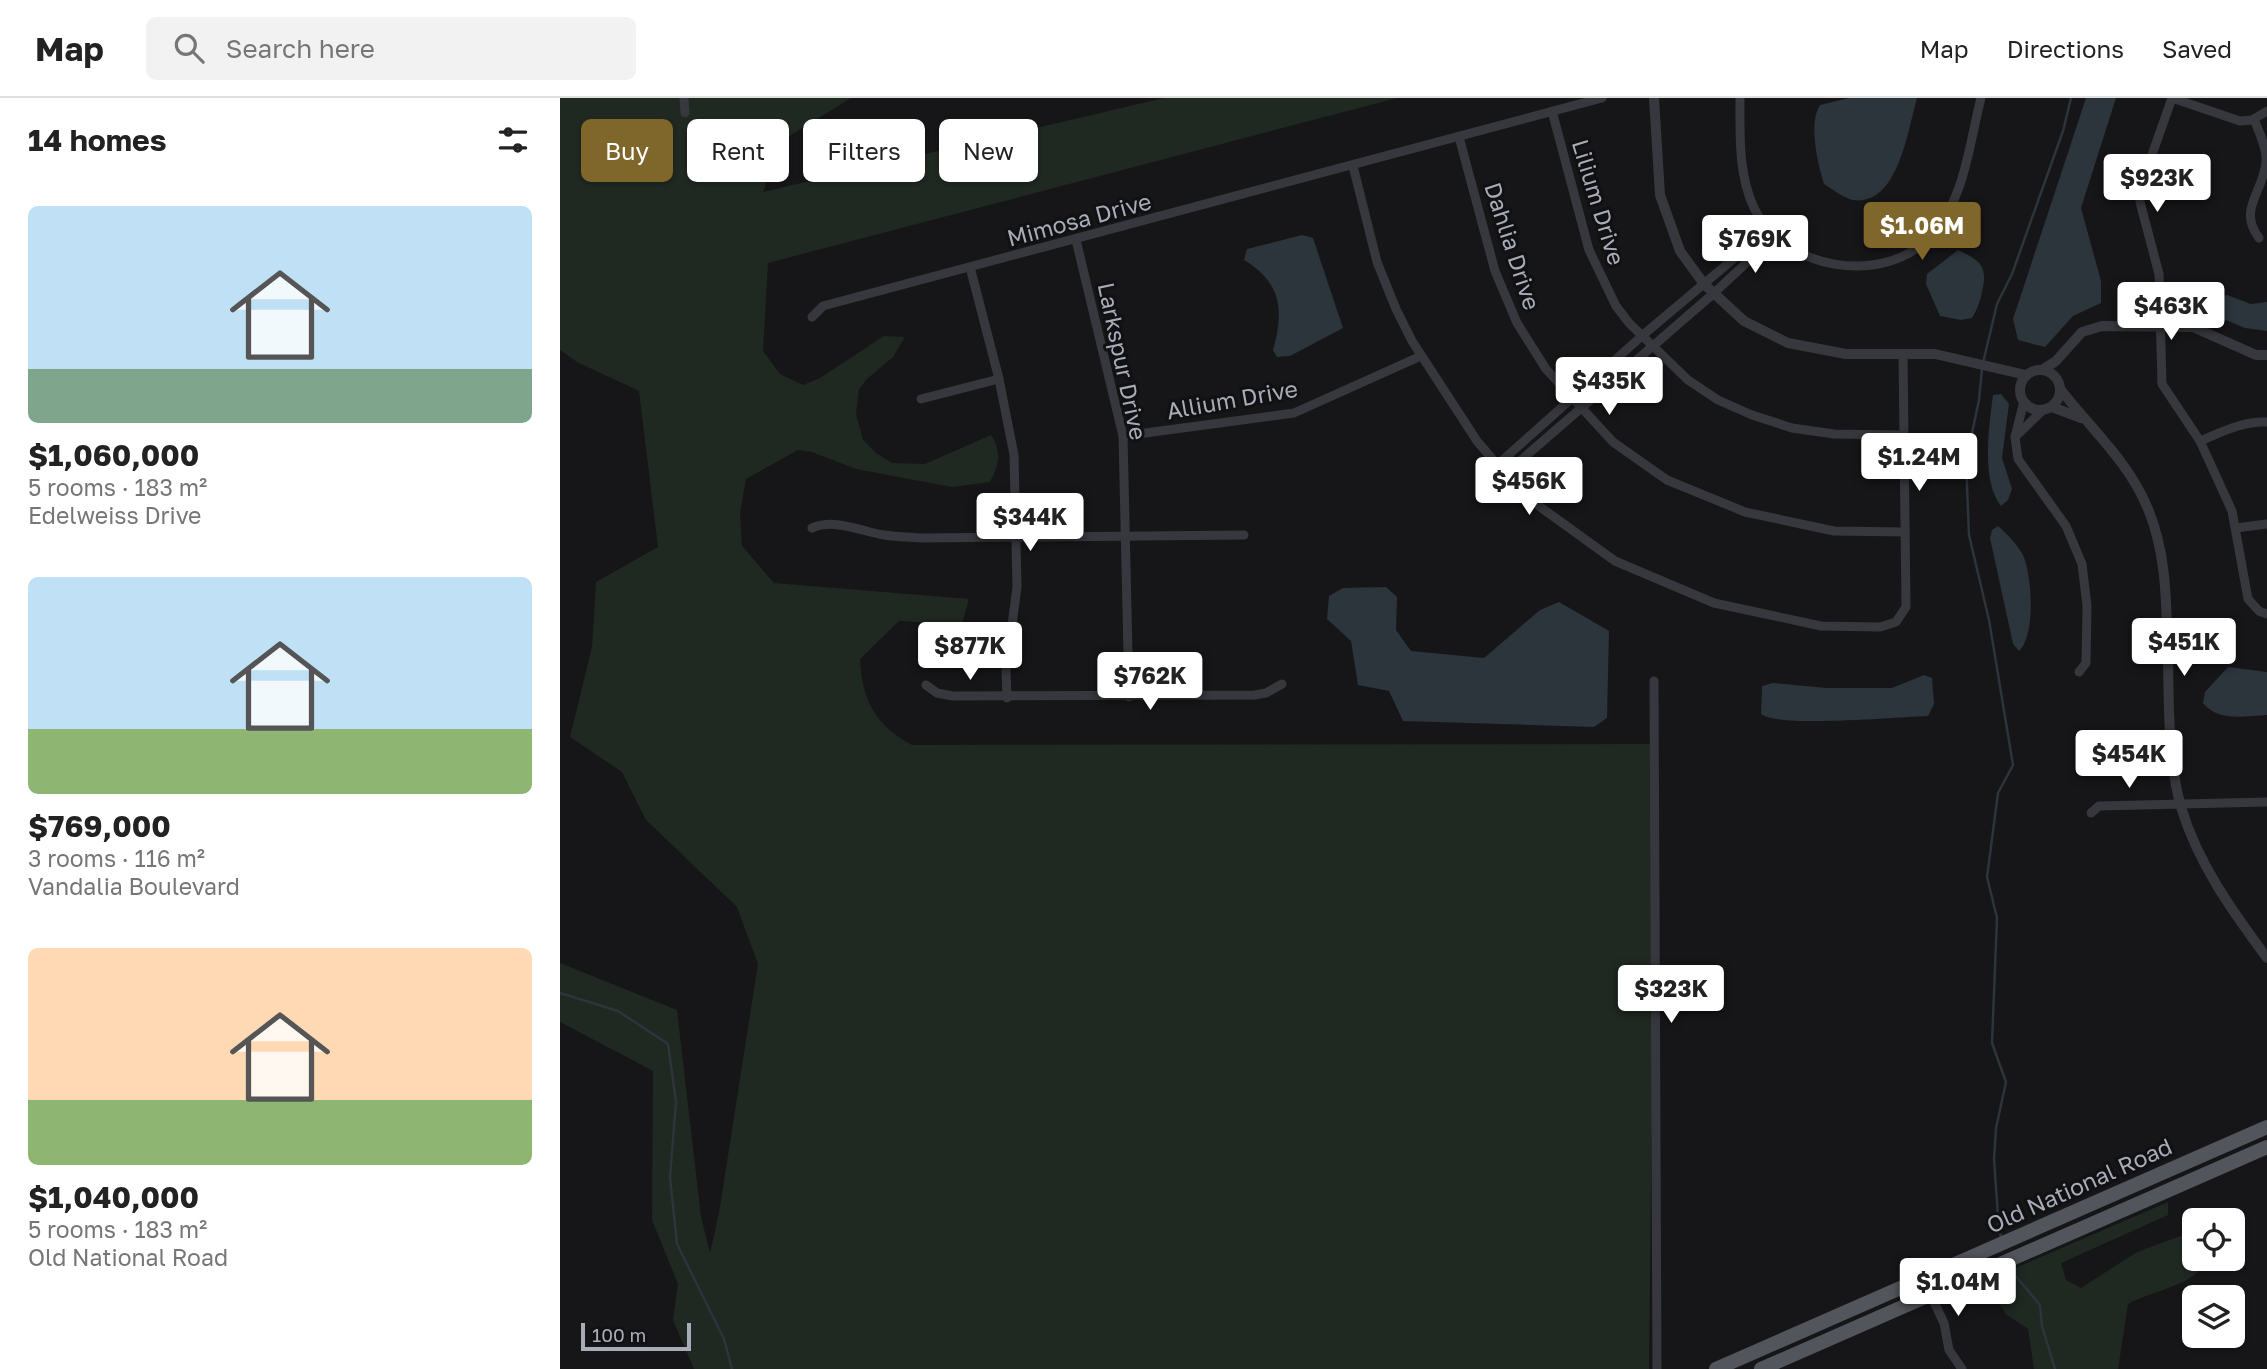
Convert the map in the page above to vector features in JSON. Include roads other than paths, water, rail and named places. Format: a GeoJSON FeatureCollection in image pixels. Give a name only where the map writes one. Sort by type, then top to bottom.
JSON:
{"type":"FeatureCollection","features":[{"type":"Feature","properties":{"kind":"main road","name":"Old National Road"},"geometry":{"type":"LineString","coordinates":[[1716,1369],[2267,1126]]}},
{"type":"Feature","properties":{"kind":"main road","name":"Old National Road"},"geometry":{"type":"LineString","coordinates":[[1761,1369],[2267,1147]]}},
{"type":"Feature","properties":{"kind":"street"},"geometry":{"type":"LineString","coordinates":[[684,98],[685,113]]}},
{"type":"Feature","properties":{"kind":"street","name":"Mimosa Drive"},"geometry":{"type":"LineString","coordinates":[[813,317],[823,306],[1602,98]]}},
{"type":"Feature","properties":{"kind":"street"},"geometry":{"type":"LineString","coordinates":[[1654,98],[1660,195],[1680,251],[1713,294],[1744,321],[1788,343],[1846,354],[1935,354],[2026,375],[2042,370],[2056,361],[2082,332],[2102,326],[2158,326],[2193,327],[2256,355],[2267,355]]}},
{"type":"Feature","properties":{"kind":"street"},"geometry":{"type":"LineString","coordinates":[[1740,98],[1743,171],[1754,208],[1772,233],[1807,256],[1836,265],[1871,267],[1901,258],[1930,237],[1948,213],[1962,177],[1982,98]]}},
{"type":"Feature","properties":{"kind":"street"},"geometry":{"type":"LineString","coordinates":[[2263,612],[2248,599],[2232,511],[2200,441],[2162,384],[2158,326],[2159,274],[2140,202],[2141,186],[2172,98],[2240,121],[2254,119],[2267,111]]}},
{"type":"Feature","properties":{"kind":"street","name":"Lilium Drive"},"geometry":{"type":"LineString","coordinates":[[1552,111],[1589,250],[1616,306],[1629,323],[1688,380],[1718,400],[1792,428],[1833,434],[1903,435]]}},
{"type":"Feature","properties":{"kind":"street"},"geometry":{"type":"LineString","coordinates":[[2254,119],[2266,163],[2249,214],[2252,229],[2259,239]]}},
{"type":"Feature","properties":{"kind":"street","name":"Dahlia Drive"},"geometry":{"type":"LineString","coordinates":[[1459,137],[1505,297],[1531,348],[1580,409],[1613,442],[1667,480],[1745,512],[1833,531],[1905,532]]}},
{"type":"Feature","properties":{"kind":"street"},"geometry":{"type":"LineString","coordinates":[[1353,166],[1377,262],[1396,309],[1421,356],[1477,441],[1539,506],[1615,561],[1714,603],[1821,626],[1880,627],[1896,622],[1906,607],[1903,354]]}},
{"type":"Feature","properties":{"kind":"street"},"geometry":{"type":"LineString","coordinates":[[1497,465],[1643,335],[1704,284],[1772,233]]}},
{"type":"Feature","properties":{"kind":"street"},"geometry":{"type":"LineString","coordinates":[[1506,474],[1713,294],[1772,233]]}},
{"type":"Feature","properties":{"kind":"street","name":"Larkspur Drive"},"geometry":{"type":"LineString","coordinates":[[1076,240],[1123,436],[1129,697]]}},
{"type":"Feature","properties":{"kind":"street"},"geometry":{"type":"LineString","coordinates":[[970,267],[1012,436],[1017,587],[1006,670],[1007,698]]}},
{"type":"Feature","properties":{"kind":"street"},"geometry":{"type":"LineString","coordinates":[[2065,350],[2056,378],[2060,390],[2119,456],[2138,486],[2158,540],[2166,597],[2171,741],[2180,804],[2210,876],[2267,958]]}},
{"type":"Feature","properties":{"kind":"street","name":"Allium Drive"},"geometry":{"type":"LineString","coordinates":[[1123,436],[1294,413],[1421,356]]}},
{"type":"Feature","properties":{"kind":"street"},"geometry":{"type":"LineString","coordinates":[[2003,370],[2032,408],[2047,408],[2084,419]]}},
{"type":"Feature","properties":{"kind":"street"},"geometry":{"type":"LineString","coordinates":[[2042,370],[2056,378]]}},
{"type":"Feature","properties":{"kind":"street"},"geometry":{"type":"LineString","coordinates":[[2026,375],[2020,387],[2022,398],[2015,437],[2021,466],[2054,506],[2066,526],[2082,564],[2087,606],[2086,663],[2079,672]]}},
{"type":"Feature","properties":{"kind":"street"},"geometry":{"type":"LineString","coordinates":[[921,399],[999,379]]}},
{"type":"Feature","properties":{"kind":"street"},"geometry":{"type":"LineString","coordinates":[[2015,437],[2047,408],[2060,390]]}},
{"type":"Feature","properties":{"kind":"street"},"geometry":{"type":"LineString","coordinates":[[2200,441],[2243,424],[2267,422]]}},
{"type":"Feature","properties":{"kind":"street"},"geometry":{"type":"LineString","coordinates":[[812,528],[834,524],[906,537],[1126,538],[1244,535]]}},
{"type":"Feature","properties":{"kind":"street"},"geometry":{"type":"LineString","coordinates":[[2236,528],[2267,524]]}},
{"type":"Feature","properties":{"kind":"street"},"geometry":{"type":"LineString","coordinates":[[1654,681],[1657,1369]]}},
{"type":"Feature","properties":{"kind":"street"},"geometry":{"type":"LineString","coordinates":[[926,685],[937,693],[953,696],[1007,698],[1255,695],[1282,684]]}},
{"type":"Feature","properties":{"kind":"street"},"geometry":{"type":"LineString","coordinates":[[2091,813],[2099,806],[2267,802]]}},
{"type":"Feature","properties":{"kind":"street"},"geometry":{"type":"LineString","coordinates":[[1923,1279],[1944,1323],[1949,1350],[1962,1369]]}},
{"type":"Feature","properties":{"kind":"waterway"},"geometry":{"type":"LineString","coordinates":[[1983,363],[1997,304],[2012,274],[2063,131],[2071,98]]}},
{"type":"Feature","properties":{"kind":"waterway"},"geometry":{"type":"LineString","coordinates":[[1982,369],[1979,400],[1966,461],[1969,535],[1989,620],[2013,765],[1998,793],[1987,877],[1997,918],[1992,1043],[2006,1082],[1996,1128],[1994,1159],[1999,1231],[2002,1239]]}},
{"type":"Feature","properties":{"kind":"waterway"},"geometry":{"type":"LineString","coordinates":[[560,993],[618,1011],[668,1044],[676,1102],[670,1177],[677,1244],[724,1339],[732,1369]]}},
{"type":"Feature","properties":{"kind":"waterway"},"geometry":{"type":"LineString","coordinates":[[2012,1265],[2014,1274],[2040,1305],[2042,1326],[2055,1369]]}}]}
